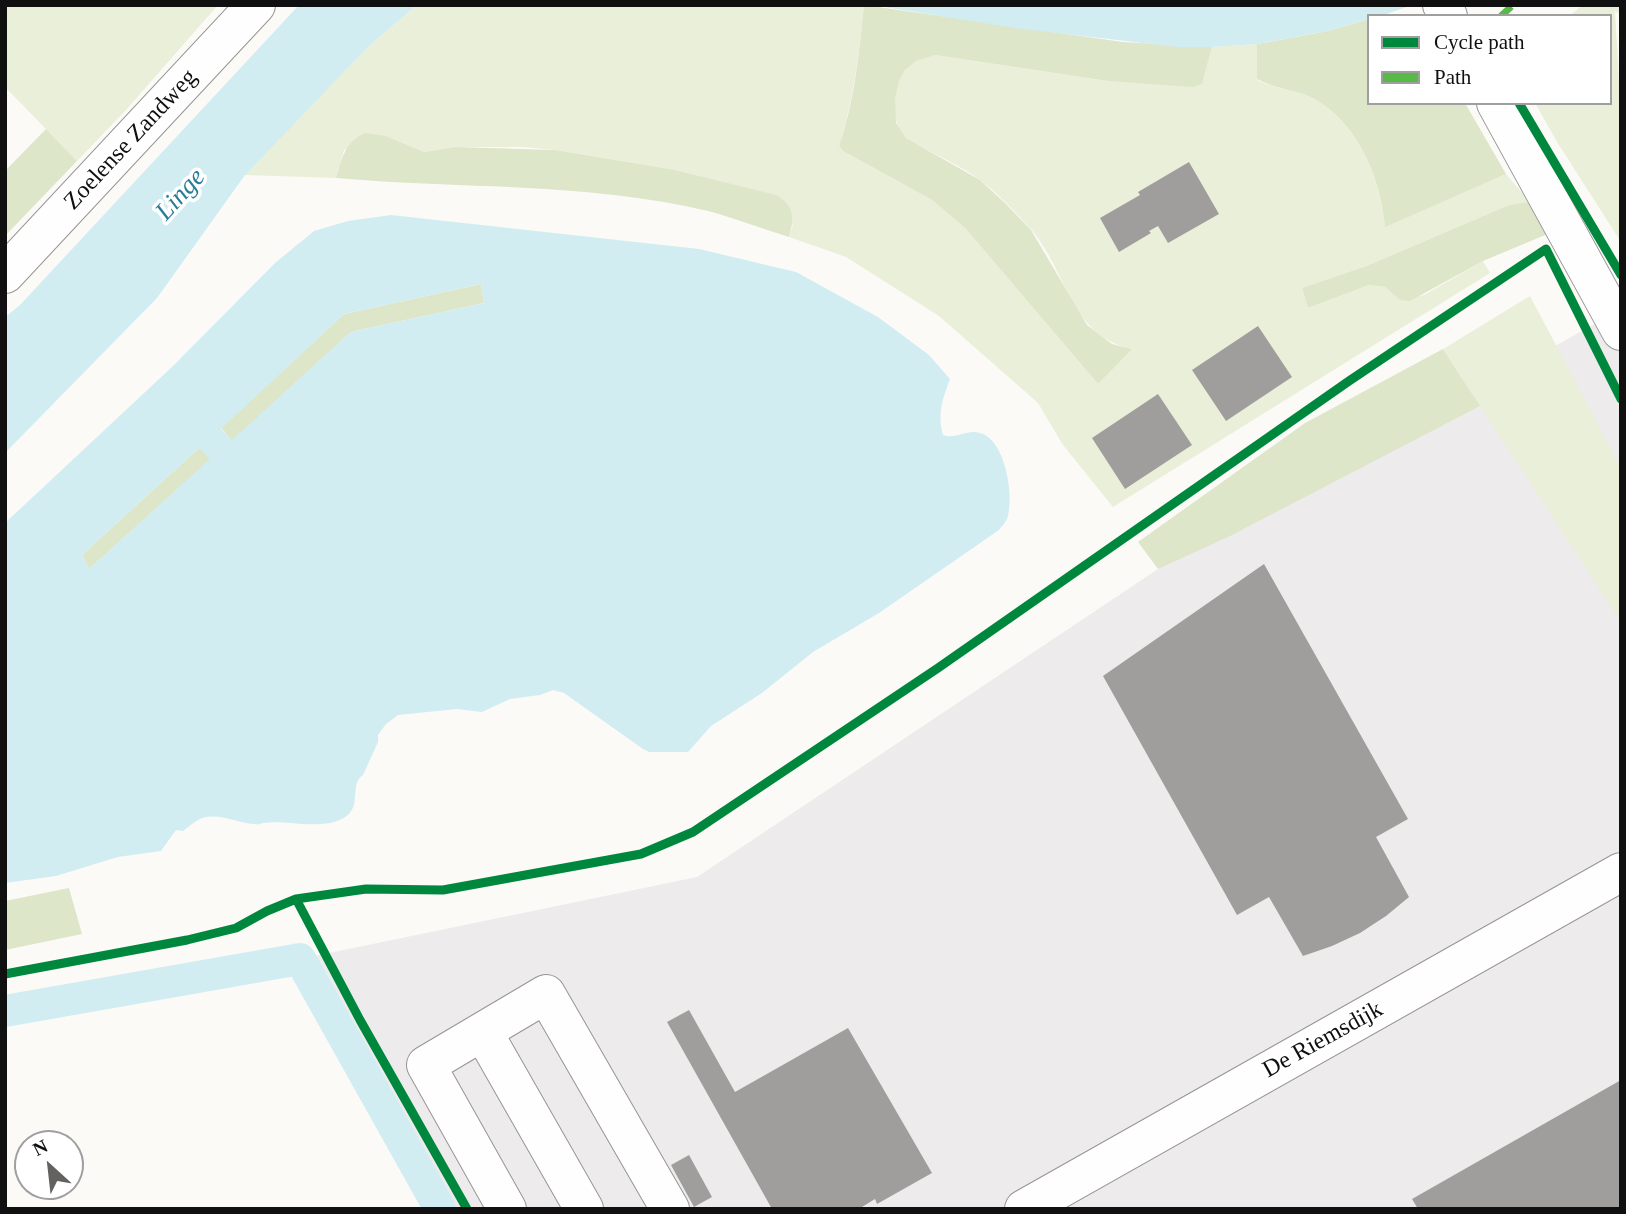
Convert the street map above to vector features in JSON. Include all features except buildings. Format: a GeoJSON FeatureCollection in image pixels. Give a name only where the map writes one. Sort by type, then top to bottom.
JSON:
{"type":"FeatureCollection","features":[{"type":"Feature","properties":{"kind":"street","name":"Zoelense Zandweg"},"geometry":{"type":"LineString","coordinates":[[5,274],[256,5]]}},
{"type":"Feature","properties":{"kind":"street"},"geometry":{"type":"LineString","coordinates":[[1497,105],[1621,331]]}},
{"type":"Feature","properties":{"kind":"street","name":"De Riemsdijk"},"geometry":{"type":"LineString","coordinates":[[1024,1209],[1621,872]]}},
{"type":"Feature","properties":{"kind":"street"},"geometry":{"type":"LineString","coordinates":[[506,1209],[426,1065],[546,994],[670,1209]]}},
{"type":"Feature","properties":{"kind":"street"},"geometry":{"type":"LineString","coordinates":[[483,1032],[584,1209]]}},
{"type":"Feature","properties":{"kind":"shaded area"},"geometry":{"type":"Polygon","coordinates":[[[1621,309],[1621,1209],[440,1209],[300,959],[697,877],[1158,569],[1621,309]]]}},
{"type":"Feature","properties":{"kind":"green space"},"geometry":{"type":"Polygon","coordinates":[[[5,5],[218,5],[126,110],[77,161],[5,87],[5,5]]]}},
{"type":"Feature","properties":{"kind":"green space"},"geometry":{"type":"Polygon","coordinates":[[[417,5],[864,5],[852,94],[839,146],[843,151],[932,200],[966,229],[1098,384],[1131,349],[1110,341],[1081,315],[1042,244],[999,196],[972,175],[905,137],[899,129],[894,108],[897,86],[901,76],[915,61],[935,55],[1108,81],[1202,83],[1212,47],[1257,44],[1257,80],[1318,101],[1333,112],[1356,140],[1373,173],[1385,226],[1506,174],[1531,203],[1509,205],[1369,265],[1302,288],[1308,308],[1369,285],[1385,287],[1400,300],[1424,295],[1483,261],[1490,273],[1113,507],[1063,445],[1038,403],[939,316],[846,257],[789,237],[793,225],[670,169],[523,147],[455,147],[424,152],[386,136],[344,150],[336,178],[244,175],[368,47],[417,5]]]}},
{"type":"Feature","properties":{"kind":"green space"},"geometry":{"type":"Polygon","coordinates":[[[864,5],[1123,42],[1212,47],[1202,84],[1193,87],[1108,81],[935,55],[916,61],[905,70],[899,81],[895,99],[896,123],[906,138],[980,180],[1005,203],[1031,230],[1087,325],[1112,344],[1132,349],[1098,384],[966,229],[932,200],[843,151],[839,146],[853,94],[864,5]]]}},
{"type":"Feature","properties":{"kind":"green space"},"geometry":{"type":"Polygon","coordinates":[[[1582,5],[1621,5],[1621,15],[1615,11],[1621,117],[1621,242],[1536,105],[1612,105],[1612,14],[1572,14],[1582,5]]]}},
{"type":"Feature","properties":{"kind":"green space"},"geometry":{"type":"Polygon","coordinates":[[[1367,20],[1367,105],[1466,105],[1506,174],[1385,227],[1373,174],[1366,156],[1346,125],[1311,97],[1257,79],[1257,44],[1328,31],[1367,20]]]}},
{"type":"Feature","properties":{"kind":"green space"},"geometry":{"type":"Polygon","coordinates":[[[46,129],[77,161],[5,236],[5,171],[46,129]]]}},
{"type":"Feature","properties":{"kind":"green space"},"geometry":{"type":"Polygon","coordinates":[[[365,133],[386,136],[424,152],[455,147],[555,150],[670,169],[776,195],[790,208],[791,230],[789,237],[708,211],[616,195],[336,178],[349,146],[365,133]]]}},
{"type":"Feature","properties":{"kind":"green space"},"geometry":{"type":"Polygon","coordinates":[[[1530,202],[1550,233],[1483,261],[1410,301],[1400,300],[1385,287],[1369,285],[1308,308],[1302,288],[1369,265],[1509,205],[1530,202]]]}},
{"type":"Feature","properties":{"kind":"green space"},"geometry":{"type":"Polygon","coordinates":[[[481,284],[484,303],[351,332],[232,441],[221,428],[344,314],[481,284]]]}},
{"type":"Feature","properties":{"kind":"green space"},"geometry":{"type":"Polygon","coordinates":[[[1530,296],[1621,468],[1621,622],[1443,349],[1530,296]]]}},
{"type":"Feature","properties":{"kind":"green space"},"geometry":{"type":"Polygon","coordinates":[[[1443,349],[1480,406],[1230,536],[1158,569],[1138,542],[1305,423],[1443,349]]]}},
{"type":"Feature","properties":{"kind":"green space"},"geometry":{"type":"Polygon","coordinates":[[[200,447],[211,459],[89,569],[82,555],[200,447]]]}},
{"type":"Feature","properties":{"kind":"green space"},"geometry":{"type":"Polygon","coordinates":[[[69,888],[82,934],[5,950],[5,901],[69,888]]]}},
{"type":"Feature","properties":{"kind":"water","name":"Linge"},"geometry":{"type":"Polygon","coordinates":[[[299,5],[417,5],[368,47],[245,175],[157,298],[5,453],[5,317],[20,305],[299,5]]]}},
{"type":"Feature","properties":{"kind":"water"},"geometry":{"type":"Polygon","coordinates":[[[872,5],[1412,5],[1387,14],[1367,14],[1367,20],[1328,31],[1257,44],[1212,47],[1177,47],[1015,28],[872,5]]]}},
{"type":"Feature","properties":{"kind":"water"},"geometry":{"type":"Polygon","coordinates":[[[391,215],[699,249],[796,272],[878,317],[929,355],[950,379],[941,413],[943,435],[980,433],[989,437],[996,446],[1006,469],[1010,495],[1007,518],[999,530],[879,613],[813,652],[762,693],[711,726],[688,752],[649,752],[564,693],[553,690],[540,695],[510,699],[482,712],[457,709],[398,715],[386,724],[378,735],[378,742],[357,783],[352,810],[341,820],[319,824],[258,824],[206,817],[183,831],[176,830],[161,851],[118,857],[56,876],[5,883],[5,523],[173,366],[275,263],[314,231],[348,221],[391,215]],[[481,284],[344,314],[221,429],[232,440],[351,332],[484,303],[481,284]],[[199,448],[82,555],[89,569],[210,459],[199,448]]]}},
{"type":"Feature","properties":{"kind":"waterway"},"geometry":{"type":"LineString","coordinates":[[5,1011],[300,959],[440,1209]]}},
{"type":"Feature","properties":{"kind":"marked path"},"geometry":{"type":"LineString","coordinates":[[1503,14],[1513,5]]}},
{"type":"Feature","properties":{"kind":"cycle path"},"geometry":{"type":"LineString","coordinates":[[1520,105],[1621,275]]}},
{"type":"Feature","properties":{"kind":"cycle path"},"geometry":{"type":"LineString","coordinates":[[5,974],[187,940],[236,928],[296,899],[366,889],[443,890],[641,854],[693,832],[938,668],[1349,381],[1546,249],[1621,399]]}},
{"type":"Feature","properties":{"kind":"cycle path"},"geometry":{"type":"LineString","coordinates":[[296,899],[360,1020],[467,1209]]}}]}
